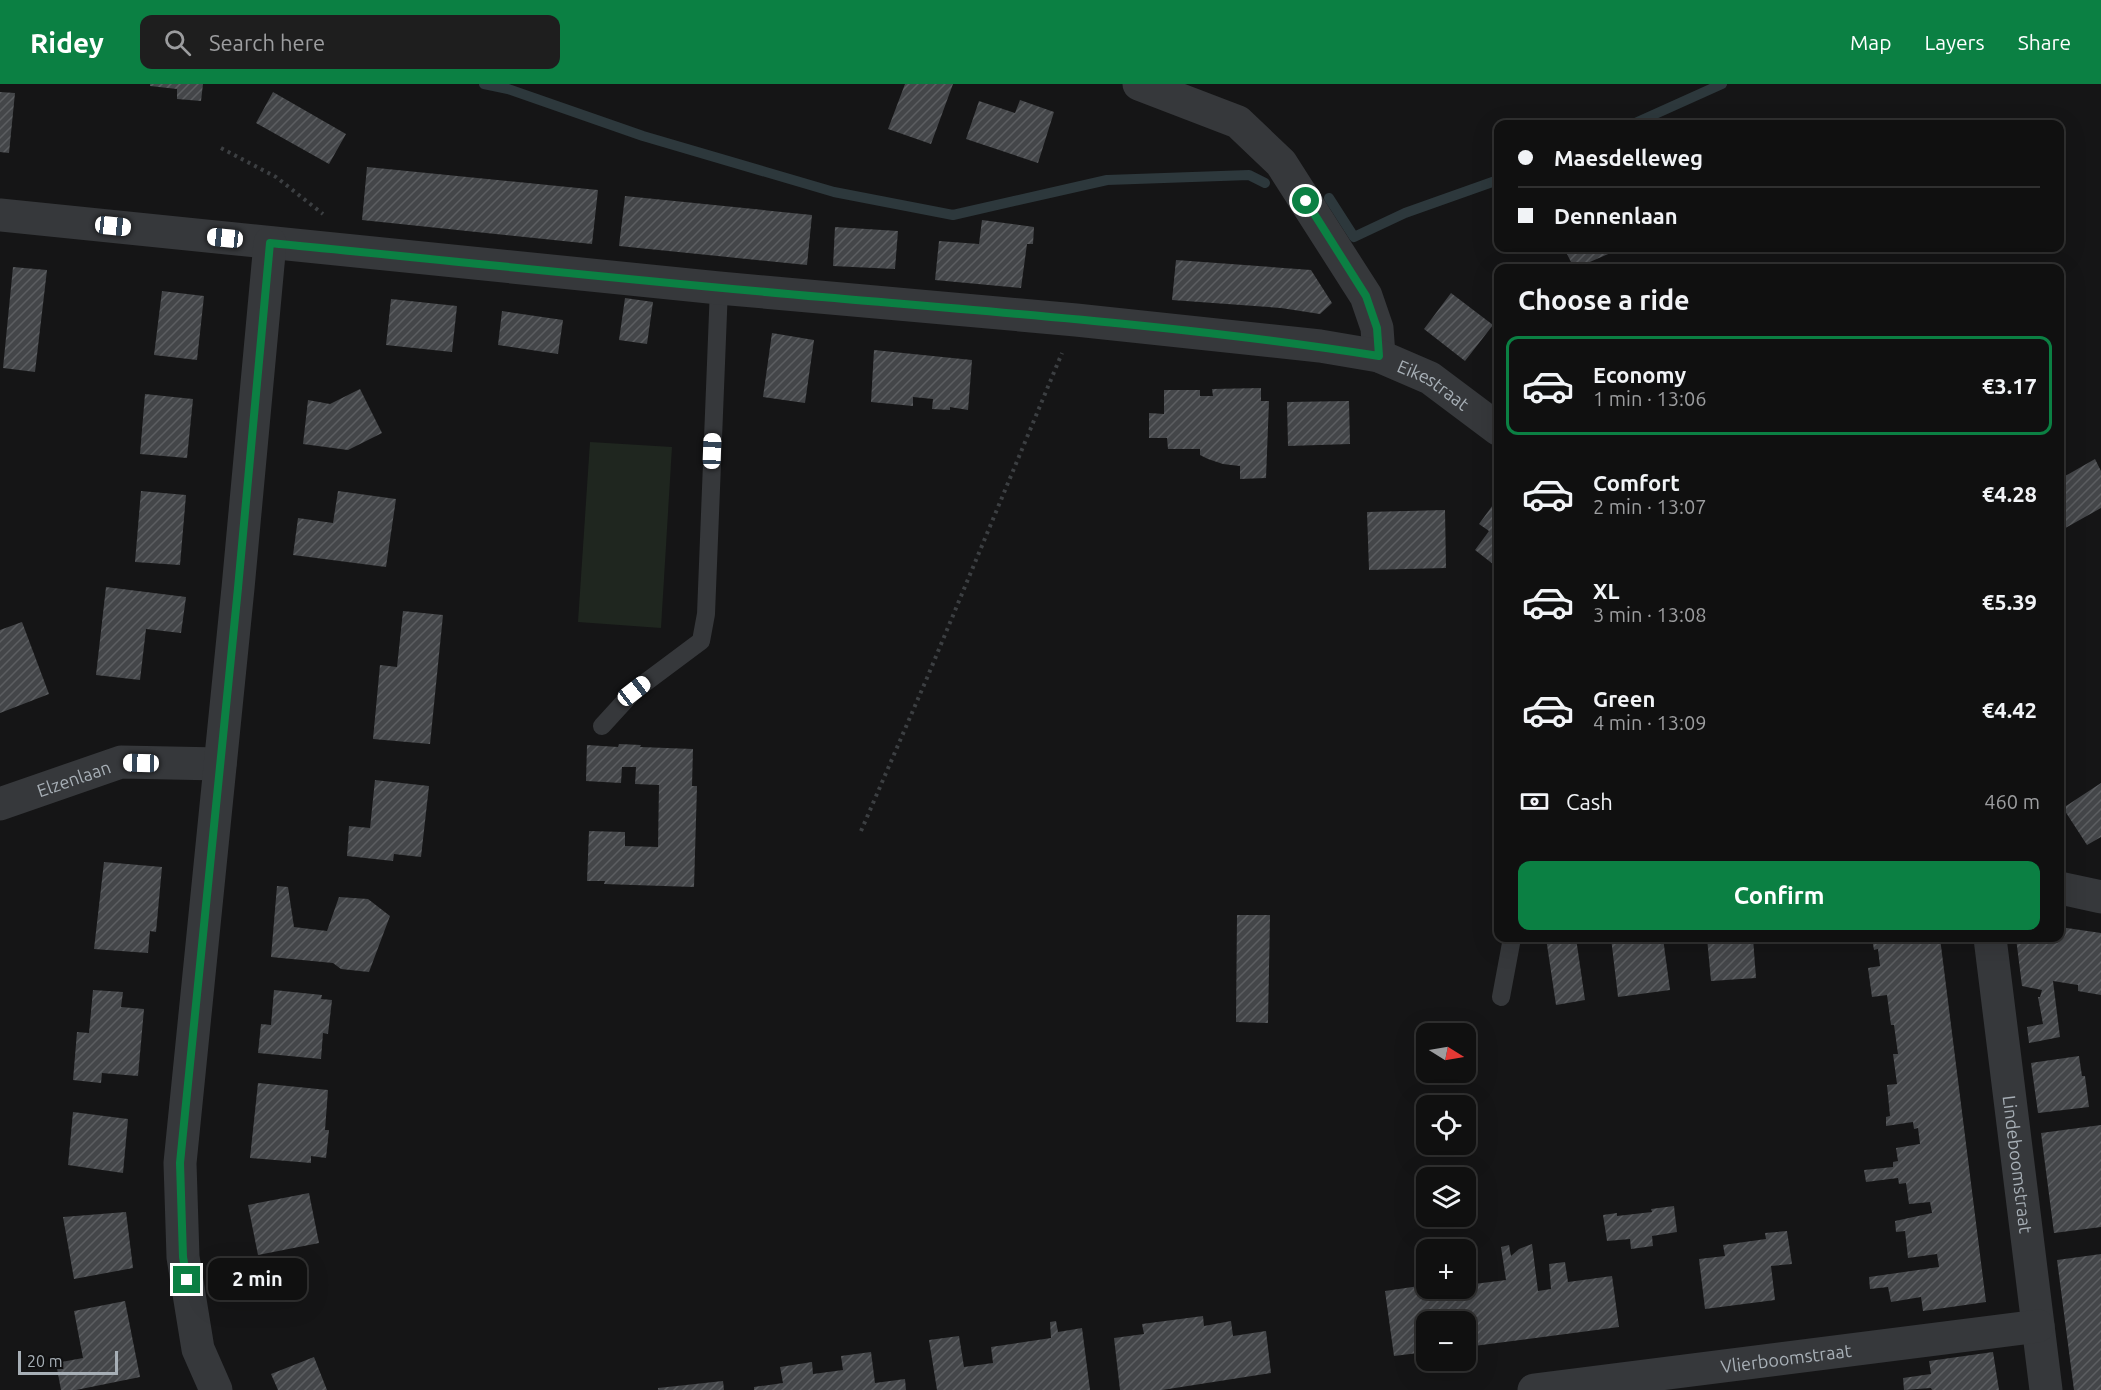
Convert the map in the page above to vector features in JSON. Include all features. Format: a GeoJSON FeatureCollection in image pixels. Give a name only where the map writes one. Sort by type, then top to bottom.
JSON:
{"type":"FeatureCollection","features":[{"type":"Feature","properties":{"kind":"street"},"geometry":{"type":"LineString","coordinates":[[1139,84],[1239,122],[1281,163],[1366,296],[1377,328],[1379,356]]}},
{"type":"Feature","properties":{"kind":"street","name":"Eikestraat"},"geometry":{"type":"LineString","coordinates":[[0,215],[719,288],[1077,320],[1320,346],[1379,356],[1430,378],[1494,426]]}},
{"type":"Feature","properties":{"kind":"street"},"geometry":{"type":"LineString","coordinates":[[216,1390],[198,1349],[183,1257],[180,1163],[270,243]]}},
{"type":"Feature","properties":{"kind":"street","name":"Elzenlaan"},"geometry":{"type":"LineString","coordinates":[[0,804],[121,762],[220,765]]}},
{"type":"Feature","properties":{"kind":"street"},"geometry":{"type":"LineString","coordinates":[[2064,889],[2101,897]]}},
{"type":"Feature","properties":{"kind":"street","name":"Lindeboomstraat"},"geometry":{"type":"LineString","coordinates":[[1990,942],[2046,1390]]}},
{"type":"Feature","properties":{"kind":"street","name":"Vlierboomstraat"},"geometry":{"type":"LineString","coordinates":[[1534,1390],[2038,1326]]}},
{"type":"Feature","properties":{"kind":"lane"},"geometry":{"type":"LineString","coordinates":[[602,726],[634,691],[701,640],[706,614],[719,288]]}},
{"type":"Feature","properties":{"kind":"lane"},"geometry":{"type":"LineString","coordinates":[[1501,997],[1511,942]]}},
{"type":"Feature","properties":{"kind":"path"},"geometry":{"type":"LineString","coordinates":[[221,148],[276,177],[329,219],[335,228],[332,249]]}},
{"type":"Feature","properties":{"kind":"path"},"geometry":{"type":"LineString","coordinates":[[861,831],[1077,320]]}},
{"type":"Feature","properties":{"kind":"shaded area"},"geometry":{"type":"Polygon","coordinates":[[[590,442],[672,447],[661,628],[578,622],[590,442]]]}},
{"type":"Feature","properties":{"kind":"building"},"geometry":{"type":"Polygon","coordinates":[[[150,84],[203,84],[201,101],[177,99],[177,89],[150,86],[150,84]]]}},
{"type":"Feature","properties":{"kind":"building"},"geometry":{"type":"Polygon","coordinates":[[[905,84],[953,84],[931,144],[888,129],[905,84]]]}},
{"type":"Feature","properties":{"kind":"building"},"geometry":{"type":"Polygon","coordinates":[[[0,92],[15,93],[9,153],[0,152],[0,92]]]}},
{"type":"Feature","properties":{"kind":"building"},"geometry":{"type":"Polygon","coordinates":[[[273,92],[346,134],[329,164],[256,123],[273,92]]]}},
{"type":"Feature","properties":{"kind":"building"},"geometry":{"type":"Polygon","coordinates":[[[1020,100],[1054,112],[1038,163],[966,139],[979,101],[1015,113],[1020,100]]]}},
{"type":"Feature","properties":{"kind":"building"},"geometry":{"type":"Polygon","coordinates":[[[367,167],[598,190],[592,244],[362,220],[367,167]]]}},
{"type":"Feature","properties":{"kind":"building"},"geometry":{"type":"Polygon","coordinates":[[[625,196],[812,215],[807,265],[619,246],[625,196]]]}},
{"type":"Feature","properties":{"kind":"building"},"geometry":{"type":"Polygon","coordinates":[[[982,220],[1034,227],[1033,244],[1027,244],[1021,288],[935,280],[939,241],[979,244],[982,220]]]}},
{"type":"Feature","properties":{"kind":"building"},"geometry":{"type":"Polygon","coordinates":[[[835,227],[898,231],[895,269],[833,266],[835,227]]]}},
{"type":"Feature","properties":{"kind":"building"},"geometry":{"type":"Polygon","coordinates":[[[1566,252],[1613,252],[1585,264],[1572,264],[1566,252]]]}},
{"type":"Feature","properties":{"kind":"building"},"geometry":{"type":"Polygon","coordinates":[[[1176,260],[1311,270],[1332,303],[1320,314],[1281,308],[1172,300],[1176,260]]]}},
{"type":"Feature","properties":{"kind":"building"},"geometry":{"type":"Polygon","coordinates":[[[13,267],[47,270],[35,372],[3,368],[13,267]]]}},
{"type":"Feature","properties":{"kind":"building"},"geometry":{"type":"Polygon","coordinates":[[[162,291],[204,296],[197,360],[154,355],[162,291]]]}},
{"type":"Feature","properties":{"kind":"building"},"geometry":{"type":"Polygon","coordinates":[[[1451,293],[1493,325],[1465,361],[1424,329],[1451,293]]]}},
{"type":"Feature","properties":{"kind":"building"},"geometry":{"type":"Polygon","coordinates":[[[625,298],[653,302],[647,344],[619,340],[625,298]]]}},
{"type":"Feature","properties":{"kind":"building"},"geometry":{"type":"Polygon","coordinates":[[[391,299],[457,306],[452,352],[386,345],[391,299]]]}},
{"type":"Feature","properties":{"kind":"building"},"geometry":{"type":"Polygon","coordinates":[[[502,311],[563,320],[558,354],[498,345],[502,311]]]}},
{"type":"Feature","properties":{"kind":"building"},"geometry":{"type":"Polygon","coordinates":[[[772,333],[814,340],[805,403],[763,397],[772,333]]]}},
{"type":"Feature","properties":{"kind":"building"},"geometry":{"type":"Polygon","coordinates":[[[874,350],[972,360],[968,410],[950,407],[950,410],[932,409],[933,399],[913,397],[913,406],[871,402],[874,350]]]}},
{"type":"Feature","properties":{"kind":"building"},"geometry":{"type":"Polygon","coordinates":[[[1261,388],[1261,401],[1269,401],[1266,478],[1240,479],[1240,466],[1208,459],[1200,455],[1200,449],[1168,449],[1167,438],[1149,438],[1149,413],[1164,414],[1164,390],[1200,390],[1200,396],[1213,396],[1212,389],[1261,388]]]}},
{"type":"Feature","properties":{"kind":"building"},"geometry":{"type":"Polygon","coordinates":[[[360,389],[382,433],[348,450],[303,444],[308,400],[330,404],[360,389]]]}},
{"type":"Feature","properties":{"kind":"building"},"geometry":{"type":"Polygon","coordinates":[[[145,394],[193,399],[187,458],[140,454],[145,394]]]}},
{"type":"Feature","properties":{"kind":"building"},"geometry":{"type":"Polygon","coordinates":[[[1349,401],[1350,444],[1288,446],[1287,402],[1349,401]]]}},
{"type":"Feature","properties":{"kind":"building"},"geometry":{"type":"Polygon","coordinates":[[[2095,459],[2101,471],[2101,508],[2064,529],[2064,477],[2095,459]]]}},
{"type":"Feature","properties":{"kind":"building"},"geometry":{"type":"Polygon","coordinates":[[[141,491],[186,495],[180,565],[135,562],[141,491]]]}},
{"type":"Feature","properties":{"kind":"building"},"geometry":{"type":"Polygon","coordinates":[[[338,491],[396,499],[386,567],[293,555],[298,518],[333,523],[338,491]]]}},
{"type":"Feature","properties":{"kind":"building"},"geometry":{"type":"Polygon","coordinates":[[[1494,503],[1494,565],[1475,550],[1489,531],[1479,524],[1494,503]]]}},
{"type":"Feature","properties":{"kind":"building"},"geometry":{"type":"Polygon","coordinates":[[[1445,510],[1446,568],[1369,570],[1367,512],[1445,510]]]}},
{"type":"Feature","properties":{"kind":"building"},"geometry":{"type":"Polygon","coordinates":[[[106,587],[186,597],[181,633],[146,629],[140,680],[96,675],[106,587]]]}},
{"type":"Feature","properties":{"kind":"building"},"geometry":{"type":"Polygon","coordinates":[[[403,611],[443,615],[430,744],[373,739],[380,665],[397,667],[403,611]]]}},
{"type":"Feature","properties":{"kind":"building"},"geometry":{"type":"Polygon","coordinates":[[[22,622],[49,694],[0,713],[0,630],[22,622]]]}},
{"type":"Feature","properties":{"kind":"building"},"geometry":{"type":"Polygon","coordinates":[[[619,744],[693,749],[692,786],[697,786],[694,887],[604,884],[605,881],[587,881],[589,831],[625,832],[625,846],[658,847],[659,785],[635,784],[636,767],[622,767],[621,783],[586,781],[587,745],[618,747],[619,744]]]}},
{"type":"Feature","properties":{"kind":"building"},"geometry":{"type":"Polygon","coordinates":[[[375,780],[429,786],[421,857],[394,854],[393,861],[347,856],[349,826],[370,828],[375,780]]]}},
{"type":"Feature","properties":{"kind":"building"},"geometry":{"type":"Polygon","coordinates":[[[2101,783],[2101,837],[2087,845],[2064,807],[2101,783]]]}},
{"type":"Feature","properties":{"kind":"building"},"geometry":{"type":"Polygon","coordinates":[[[104,862],[162,867],[156,932],[150,931],[148,953],[94,949],[104,862]]]}},
{"type":"Feature","properties":{"kind":"building"},"geometry":{"type":"Polygon","coordinates":[[[277,886],[288,887],[294,927],[327,931],[339,897],[368,899],[390,916],[369,972],[341,969],[333,963],[271,957],[277,886]]]}},
{"type":"Feature","properties":{"kind":"building"},"geometry":{"type":"Polygon","coordinates":[[[1237,915],[1270,915],[1268,1023],[1236,1022],[1237,915]]]}},
{"type":"Feature","properties":{"kind":"building"},"geometry":{"type":"Polygon","coordinates":[[[2064,928],[2101,933],[2101,995],[2078,991],[2078,985],[2053,981],[2060,1037],[2029,1043],[2027,1027],[2043,1024],[2038,997],[2042,990],[2022,986],[2016,942],[2064,942],[2064,928]]]}},
{"type":"Feature","properties":{"kind":"building"},"geometry":{"type":"Polygon","coordinates":[[[1547,942],[1577,942],[1585,1000],[1556,1005],[1547,942]]]}},
{"type":"Feature","properties":{"kind":"building"},"geometry":{"type":"Polygon","coordinates":[[[1611,942],[1664,942],[1670,990],[1618,997],[1611,942]]]}},
{"type":"Feature","properties":{"kind":"building"},"geometry":{"type":"Polygon","coordinates":[[[1707,942],[1753,942],[1756,978],[1711,981],[1707,942]]]}},
{"type":"Feature","properties":{"kind":"building"},"geometry":{"type":"Polygon","coordinates":[[[1873,942],[1941,942],[1986,1302],[1923,1311],[1921,1297],[1891,1302],[1888,1287],[1870,1289],[1869,1277],[1939,1267],[1937,1254],[1908,1258],[1905,1231],[1896,1232],[1895,1221],[1932,1213],[1930,1202],[1909,1204],[1906,1183],[1899,1184],[1898,1178],[1866,1182],[1864,1170],[1893,1167],[1893,1162],[1898,1161],[1896,1148],[1920,1144],[1918,1128],[1914,1129],[1913,1122],[1886,1126],[1886,1117],[1890,1116],[1887,1085],[1897,1084],[1893,1054],[1898,1054],[1887,995],[1872,997],[1868,968],[1880,966],[1878,949],[1874,950],[1873,942]]]}},
{"type":"Feature","properties":{"kind":"building"},"geometry":{"type":"Polygon","coordinates":[[[93,990],[123,992],[121,1007],[144,1009],[138,1076],[102,1073],[101,1083],[73,1080],[77,1032],[89,1033],[93,990]]]}},
{"type":"Feature","properties":{"kind":"building"},"geometry":{"type":"Polygon","coordinates":[[[274,990],[322,995],[321,999],[332,1000],[328,1034],[323,1033],[321,1059],[258,1053],[261,1024],[271,1025],[274,990]]]}},
{"type":"Feature","properties":{"kind":"building"},"geometry":{"type":"Polygon","coordinates":[[[2079,1056],[2082,1076],[2085,1076],[2089,1107],[2038,1113],[2031,1063],[2079,1056]]]}},
{"type":"Feature","properties":{"kind":"building"},"geometry":{"type":"Polygon","coordinates":[[[258,1083],[328,1090],[325,1130],[329,1130],[326,1158],[311,1156],[311,1163],[250,1158],[258,1083]]]}},
{"type":"Feature","properties":{"kind":"building"},"geometry":{"type":"Polygon","coordinates":[[[73,1112],[128,1119],[123,1173],[68,1165],[73,1112]]]}},
{"type":"Feature","properties":{"kind":"building"},"geometry":{"type":"Polygon","coordinates":[[[2101,1125],[2101,1227],[2054,1233],[2041,1133],[2101,1125]]]}},
{"type":"Feature","properties":{"kind":"building"},"geometry":{"type":"Polygon","coordinates":[[[309,1193],[319,1243],[258,1255],[248,1205],[309,1193]]]}},
{"type":"Feature","properties":{"kind":"building"},"geometry":{"type":"Polygon","coordinates":[[[1674,1206],[1677,1232],[1652,1236],[1653,1246],[1631,1249],[1630,1239],[1607,1241],[1603,1215],[1617,1213],[1617,1216],[1652,1212],[1651,1209],[1674,1206]]]}},
{"type":"Feature","properties":{"kind":"building"},"geometry":{"type":"Polygon","coordinates":[[[126,1212],[133,1268],[74,1279],[63,1217],[126,1212]]]}},
{"type":"Feature","properties":{"kind":"building"},"geometry":{"type":"Polygon","coordinates":[[[1787,1231],[1792,1264],[1771,1266],[1775,1300],[1705,1309],[1699,1259],[1725,1256],[1723,1245],[1766,1239],[1765,1233],[1787,1231]]]}},
{"type":"Feature","properties":{"kind":"building"},"geometry":{"type":"Polygon","coordinates":[[[1532,1244],[1538,1291],[1551,1289],[1549,1264],[1565,1262],[1568,1282],[1612,1276],[1619,1327],[1476,1346],[1476,1311],[1416,1311],[1416,1353],[1394,1356],[1385,1291],[1416,1286],[1416,1299],[1476,1299],[1476,1284],[1506,1280],[1501,1247],[1509,1245],[1511,1256],[1519,1249],[1532,1244]]]}},
{"type":"Feature","properties":{"kind":"building"},"geometry":{"type":"Polygon","coordinates":[[[2101,1254],[2101,1390],[2074,1390],[2057,1260],[2101,1254]]]}},
{"type":"Feature","properties":{"kind":"building"},"geometry":{"type":"Polygon","coordinates":[[[125,1301],[140,1377],[76,1390],[61,1390],[56,1363],[83,1358],[74,1311],[125,1301]]]}},
{"type":"Feature","properties":{"kind":"building"},"geometry":{"type":"Polygon","coordinates":[[[1203,1316],[1204,1326],[1231,1321],[1233,1336],[1266,1331],[1271,1373],[1162,1390],[1120,1390],[1114,1338],[1144,1334],[1142,1324],[1203,1316]]]}},
{"type":"Feature","properties":{"kind":"building"},"geometry":{"type":"Polygon","coordinates":[[[1056,1321],[1058,1332],[1082,1328],[1090,1390],[937,1390],[929,1340],[959,1336],[964,1367],[993,1363],[991,1347],[1051,1338],[1050,1322],[1056,1321]]]}},
{"type":"Feature","properties":{"kind":"building"},"geometry":{"type":"Polygon","coordinates":[[[871,1352],[875,1383],[905,1379],[906,1390],[754,1390],[754,1387],[783,1383],[780,1367],[812,1362],[813,1374],[843,1370],[841,1356],[871,1352]]]}},
{"type":"Feature","properties":{"kind":"building"},"geometry":{"type":"Polygon","coordinates":[[[1993,1352],[1999,1390],[1932,1390],[1931,1388],[1904,1390],[1903,1378],[1931,1374],[1929,1361],[1993,1352]]]}},
{"type":"Feature","properties":{"kind":"building"},"geometry":{"type":"Polygon","coordinates":[[[314,1357],[327,1390],[278,1390],[271,1374],[314,1357]]]}},
{"type":"Feature","properties":{"kind":"building"},"geometry":{"type":"Polygon","coordinates":[[[723,1381],[724,1390],[658,1390],[658,1388],[723,1381]]]}},
{"type":"Feature","properties":{"kind":"waterway"},"geometry":{"type":"LineString","coordinates":[[484,84],[508,89],[643,136],[834,192],[953,215],[1107,180],[1249,175],[1265,183]]}},
{"type":"Feature","properties":{"kind":"waterway"},"geometry":{"type":"LineString","coordinates":[[1642,120],[1722,84]]}},
{"type":"Feature","properties":{"kind":"waterway"},"geometry":{"type":"LineString","coordinates":[[1329,198],[1354,237],[1405,213],[1494,181]]}},
{"type":"Feature","properties":{"kind":"route"},"geometry":{"type":"LineString","coordinates":[[187,1280],[183,1257],[180,1163],[270,243],[719,288],[1077,320],[1320,346],[1379,356],[1377,328],[1366,296],[1306,201]]}}]}
